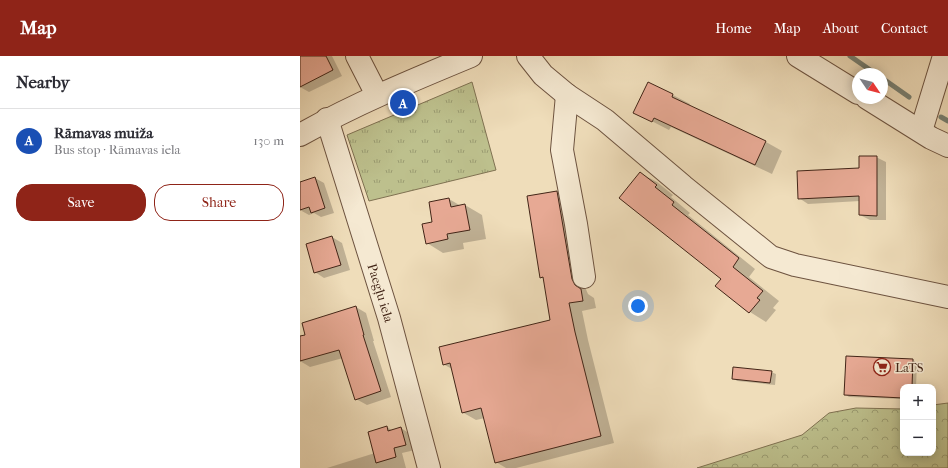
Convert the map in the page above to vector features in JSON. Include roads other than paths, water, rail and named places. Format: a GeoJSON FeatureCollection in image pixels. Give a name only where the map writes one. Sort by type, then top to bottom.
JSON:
{"type":"FeatureCollection","features":[{"type":"Feature","properties":{"kind":"street"},"geometry":{"type":"LineString","coordinates":[[358,56],[377,95]]}},
{"type":"Feature","properties":{"kind":"street"},"geometry":{"type":"LineString","coordinates":[[300,135],[327,119],[377,95],[471,56]]}},
{"type":"Feature","properties":{"kind":"street"},"geometry":{"type":"LineString","coordinates":[[528,56],[543,74],[567,95],[605,120],[683,186],[771,257],[795,265],[948,297]]}},
{"type":"Feature","properties":{"kind":"street"},"geometry":{"type":"LineString","coordinates":[[798,56],[852,88]]}},
{"type":"Feature","properties":{"kind":"street"},"geometry":{"type":"LineString","coordinates":[[921,131],[944,56]]}},
{"type":"Feature","properties":{"kind":"street"},"geometry":{"type":"LineString","coordinates":[[567,95],[562,150],[584,277]]}},
{"type":"Feature","properties":{"kind":"street"},"geometry":{"type":"LineString","coordinates":[[877,104],[931,138],[948,146]]}},
{"type":"Feature","properties":{"kind":"street","name":"Paegļu iela"},"geometry":{"type":"LineString","coordinates":[[327,119],[389,318],[430,468]]}},
{"type":"Feature","properties":{"kind":"waterway"},"geometry":{"type":"LineString","coordinates":[[850,56],[867,68]]}},
{"type":"Feature","properties":{"kind":"waterway"},"geometry":{"type":"LineString","coordinates":[[888,82],[909,97]]}},
{"type":"Feature","properties":{"kind":"waterway"},"geometry":{"type":"LineString","coordinates":[[941,117],[948,121]]}},
{"type":"Feature","properties":{"kind":"place","name":"Rāmavas muiža"},"geometry":{"type":"Point","coordinates":[403,103]}},
{"type":"Feature","properties":{"kind":"place","name":"LaTS"},"geometry":{"type":"Point","coordinates":[882,367]}}]}
